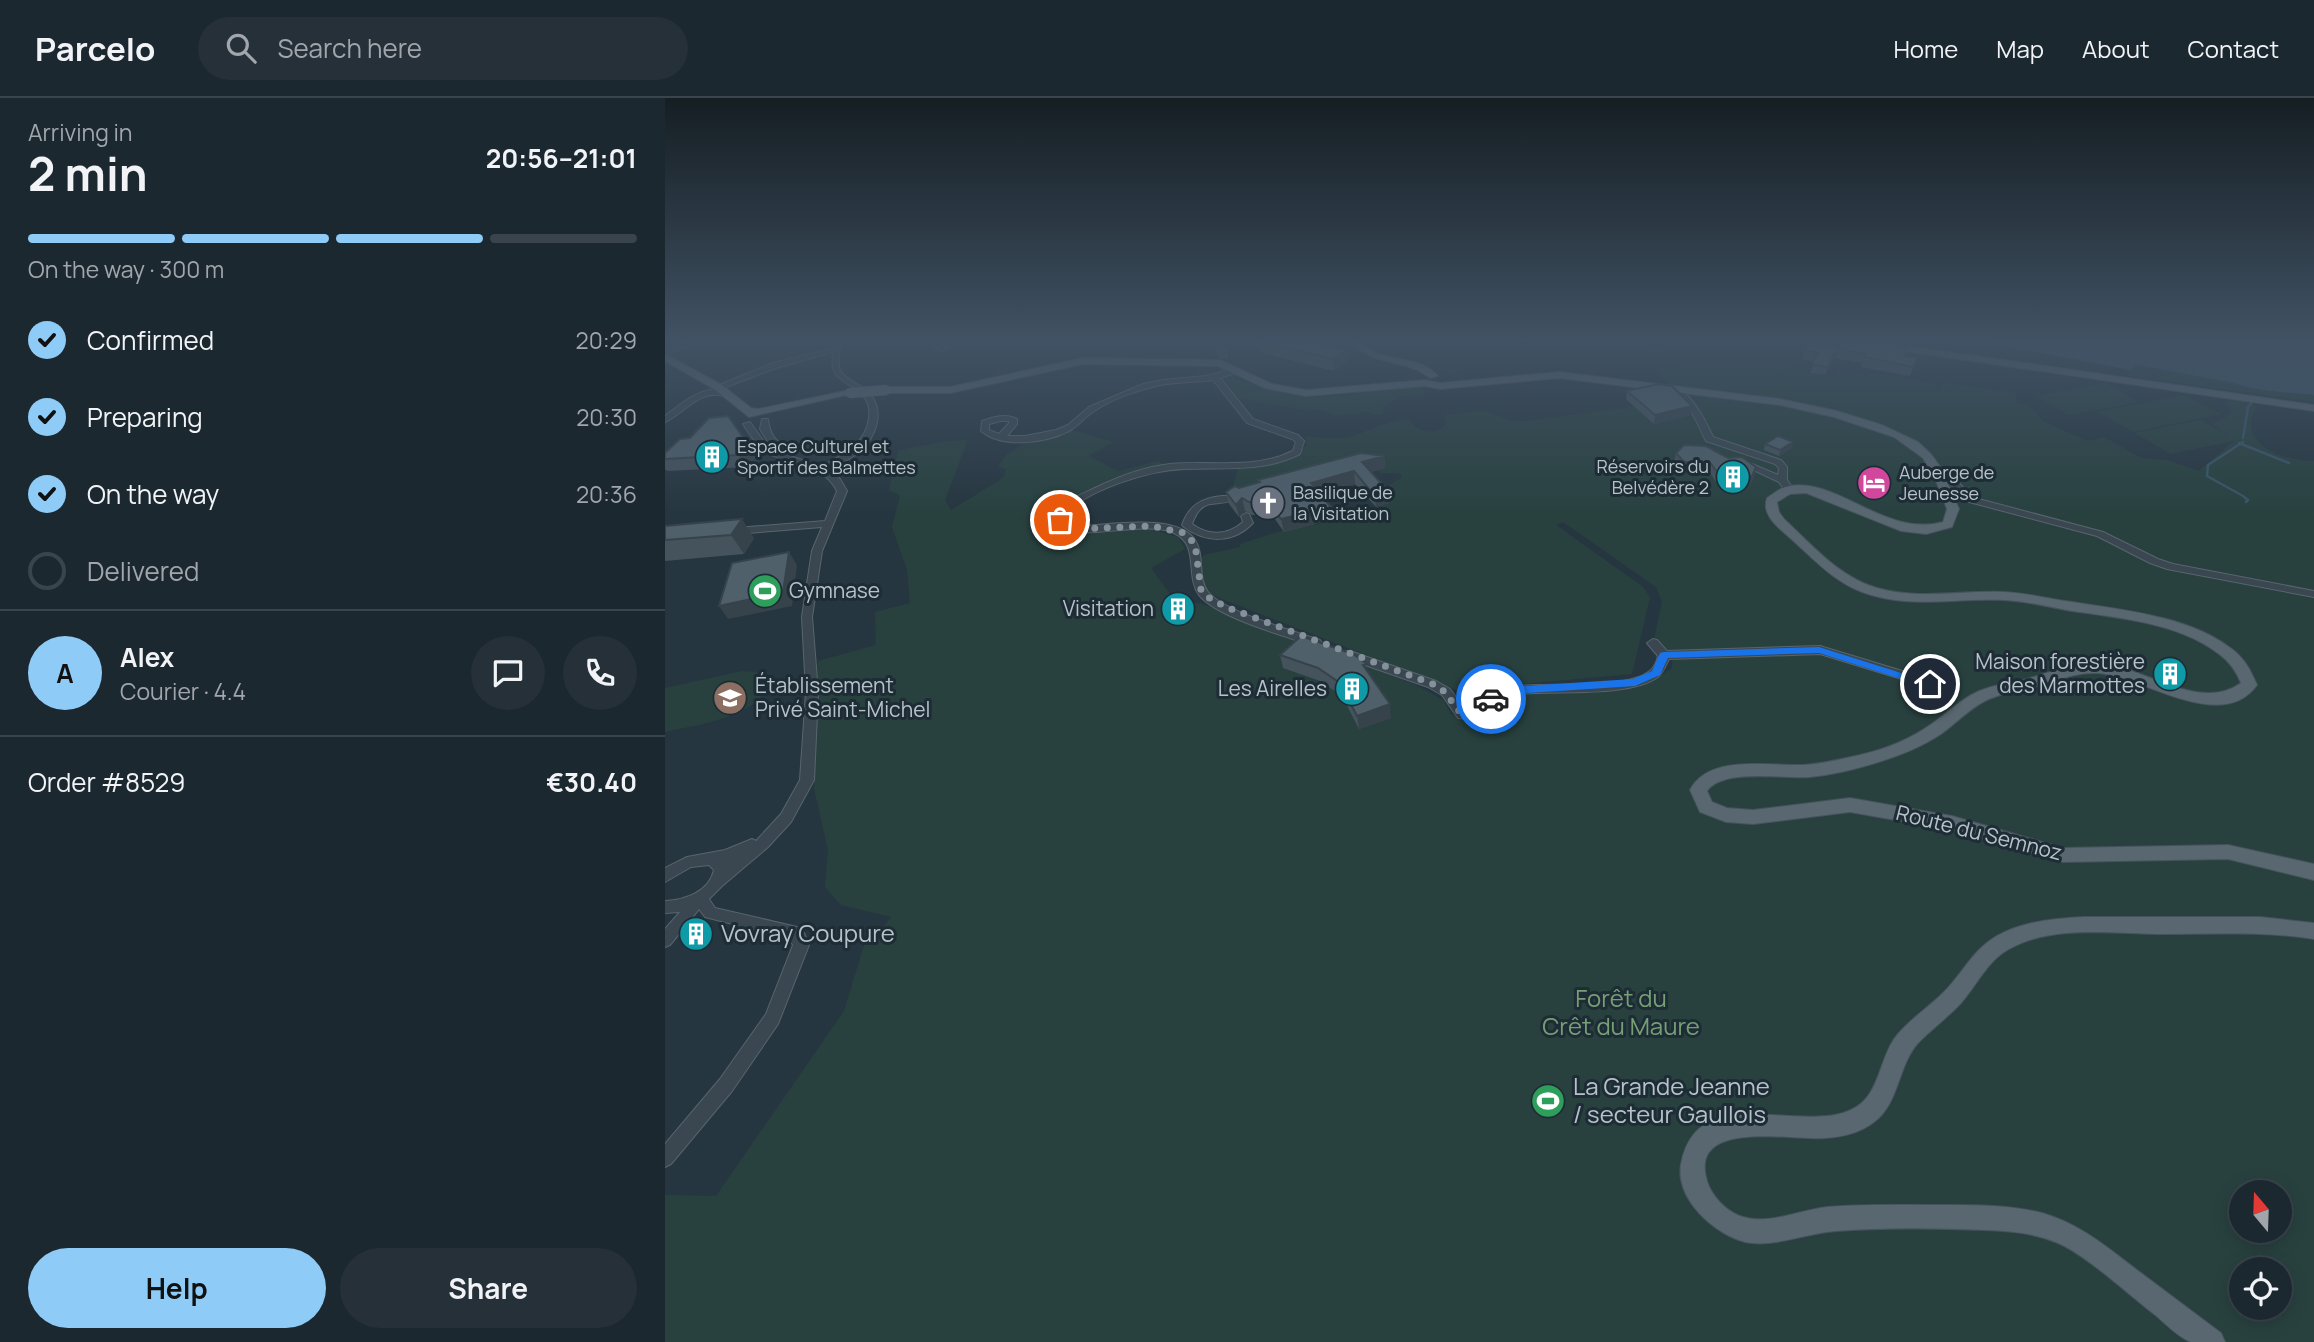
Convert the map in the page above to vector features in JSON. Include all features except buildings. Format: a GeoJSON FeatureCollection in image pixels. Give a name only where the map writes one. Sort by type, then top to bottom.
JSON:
{"type":"FeatureCollection","features":[{"type":"Feature","properties":{"kind":"main road"},"geometry":{"type":"LineString","coordinates":[[727,400],[741,412],[745,421],[814,400]]}},
{"type":"Feature","properties":{"kind":"main road"},"geometry":{"type":"LineString","coordinates":[[734,400],[748,410],[764,415],[796,403]]}},
{"type":"Feature","properties":{"kind":"main road"},"geometry":{"type":"LineString","coordinates":[[734,400],[759,408],[812,400]]}},
{"type":"Feature","properties":{"kind":"main road"},"geometry":{"type":"LineString","coordinates":[[1762,400],[1796,405],[1901,437],[1924,453],[1936,470],[1953,509],[1948,524],[1935,529],[1897,527],[1828,496],[1786,485]]}},
{"type":"Feature","properties":{"kind":"main road"},"geometry":{"type":"LineString","coordinates":[[2264,400],[2314,407]]}},
{"type":"Feature","properties":{"kind":"main road","name":"Route du Semnoz"},"geometry":{"type":"LineString","coordinates":[[1786,485],[1771,501],[1775,516],[1826,567],[1855,586],[1916,600],[1997,596],[2020,598],[2153,621],[2210,643],[2231,655],[2248,674],[2249,685],[2240,693],[2230,696],[2200,698],[2181,695],[2123,672],[2098,668],[2075,670],[1987,693],[1963,707],[1918,741],[1881,755],[1827,768],[1753,771],[1711,777],[1700,784],[1698,790],[1706,807],[1726,816],[1753,817],[1850,805],[1952,823],[2063,855],[2228,852],[2314,872]]}},
{"type":"Feature","properties":{"kind":"main road"},"geometry":{"type":"LineString","coordinates":[[2212,1342],[2076,1239],[2060,1230],[2031,1223],[1985,1218],[1870,1217],[1797,1223],[1757,1231],[1737,1228],[1712,1211],[1697,1187],[1693,1164],[1697,1147],[1708,1134],[1727,1126],[1822,1129],[1849,1125],[1867,1115],[1883,1096],[1892,1064],[1906,1041],[1958,991],[1993,948],[2022,934],[2071,927],[2257,925],[2314,931]]}},
{"type":"Feature","properties":{"kind":"street"},"geometry":{"type":"LineString","coordinates":[[665,420],[697,400]]}},
{"type":"Feature","properties":{"kind":"street"},"geometry":{"type":"LineString","coordinates":[[822,468],[854,452],[867,436],[874,419],[871,400]]}},
{"type":"Feature","properties":{"kind":"street"},"geometry":{"type":"LineString","coordinates":[[1003,437],[1022,439],[1049,436],[1071,427],[1092,409],[1112,400]]}},
{"type":"Feature","properties":{"kind":"street"},"geometry":{"type":"LineString","coordinates":[[1233,400],[1250,421],[1300,441],[1297,452],[1265,463],[1189,465],[1144,472],[1068,505],[1060,512],[1060,520],[1067,527],[1077,529],[1152,526],[1184,533],[1195,544],[1201,590],[1206,596],[1226,607],[1323,645]]}},
{"type":"Feature","properties":{"kind":"street"},"geometry":{"type":"LineString","coordinates":[[1685,400],[1696,411],[1709,439],[1778,462],[1783,467],[1786,485]]}},
{"type":"Feature","properties":{"kind":"street"},"geometry":{"type":"LineString","coordinates":[[764,415],[764,429],[771,440],[797,460]]}},
{"type":"Feature","properties":{"kind":"street"},"geometry":{"type":"LineString","coordinates":[[665,940],[700,898],[773,831],[794,807],[807,780],[813,692],[807,617],[817,551],[842,491],[832,474],[822,468],[771,452],[745,421]]}},
{"type":"Feature","properties":{"kind":"street"},"geometry":{"type":"LineString","coordinates":[[1749,466],[1786,485]]}},
{"type":"Feature","properties":{"kind":"street"},"geometry":{"type":"LineString","coordinates":[[1936,470],[1950,476],[1962,494],[1972,500],[2100,534],[2154,561],[2217,577],[2314,594]]}},
{"type":"Feature","properties":{"kind":"street"},"geometry":{"type":"LineString","coordinates":[[1230,499],[1206,501],[1196,506],[1187,525],[1197,533],[1218,537],[1241,530],[1248,523],[1246,516]]}},
{"type":"Feature","properties":{"kind":"street"},"geometry":{"type":"LineString","coordinates":[[728,531],[829,524]]}},
{"type":"Feature","properties":{"kind":"street"},"geometry":{"type":"LineString","coordinates":[[1653,643],[1664,655],[1819,650],[1930,684]]}},
{"type":"Feature","properties":{"kind":"street"},"geometry":{"type":"LineString","coordinates":[[1336,650],[1433,684],[1445,692],[1458,712],[1465,715],[1509,691],[1605,686],[1645,679],[1656,673],[1664,655]]}},
{"type":"Feature","properties":{"kind":"street"},"geometry":{"type":"LineString","coordinates":[[665,876],[681,865],[738,852],[773,831]]}},
{"type":"Feature","properties":{"kind":"street"},"geometry":{"type":"LineString","coordinates":[[665,861],[702,859],[719,863],[721,874],[718,881]]}},
{"type":"Feature","properties":{"kind":"street"},"geometry":{"type":"LineString","coordinates":[[665,907],[682,905],[700,898]]}},
{"type":"Feature","properties":{"kind":"street"},"geometry":{"type":"LineString","coordinates":[[665,1158],[726,1086],[772,1018],[801,944],[792,932],[710,913],[700,898]]}},
{"type":"Feature","properties":{"kind":"green space"},"geometry":{"type":"Polygon","coordinates":[[[1249,400],[1394,400],[1382,407],[1384,414],[1375,415],[1369,412],[1334,416],[1332,413],[1314,409],[1311,411],[1249,400]]]}},
{"type":"Feature","properties":{"kind":"green space","name":"Forêt du Crêt du Maure"},"geometry":{"type":"Polygon","coordinates":[[[1627,400],[2017,400],[2018,403],[2029,405],[2043,421],[2087,441],[2104,437],[2142,458],[2168,460],[2199,471],[2234,441],[2171,454],[2134,433],[2201,420],[2230,436],[2212,424],[2231,412],[2226,401],[2242,400],[2257,407],[2252,420],[2252,431],[2266,448],[2290,458],[2314,461],[2314,1342],[665,1342],[665,1195],[716,1196],[844,1011],[870,926],[883,928],[891,917],[841,905],[825,887],[828,850],[814,788],[818,661],[876,645],[875,612],[910,603],[907,570],[892,527],[900,496],[889,490],[898,450],[968,440],[945,500],[951,510],[1003,478],[1006,470],[998,466],[1005,456],[1028,441],[1046,439],[1072,430],[1114,442],[1089,456],[1118,471],[1158,461],[1166,465],[1137,473],[1055,513],[1054,519],[1061,526],[1083,532],[1145,529],[1178,537],[1185,549],[1151,568],[1177,604],[1200,603],[1416,685],[1443,700],[1451,714],[1461,720],[1513,692],[1655,680],[1672,668],[1673,653],[1660,647],[1661,644],[1654,640],[1662,602],[1656,587],[1563,522],[1556,525],[1643,587],[1650,597],[1632,674],[1456,690],[1209,594],[1204,588],[1200,559],[1204,555],[1240,547],[1240,544],[1312,521],[1315,525],[1388,503],[1379,492],[1402,477],[1400,473],[1380,473],[1374,467],[1231,493],[1239,466],[1268,464],[1292,457],[1307,444],[1306,436],[1350,437],[1388,423],[1409,419],[1420,430],[1430,432],[1445,426],[1445,415],[1483,411],[1510,420],[1526,421],[1633,407],[1627,400]]]}},
{"type":"Feature","properties":{"kind":"green space"},"geometry":{"type":"Polygon","coordinates":[[[2043,400],[2139,402],[2068,415],[2043,400]]]}},
{"type":"Feature","properties":{"kind":"green space"},"geometry":{"type":"Polygon","coordinates":[[[2158,400],[2194,400],[2221,414],[2133,432],[2098,412],[2158,400]]]}},
{"type":"Feature","properties":{"kind":"green space"},"geometry":{"type":"Polygon","coordinates":[[[742,671],[756,672],[767,680],[764,692],[755,702],[726,717],[665,732],[665,688],[742,671]]]}},
{"type":"Feature","properties":{"kind":"waterway"},"geometry":{"type":"LineString","coordinates":[[2243,438],[2248,407],[2253,401]]}},
{"type":"Feature","properties":{"kind":"waterway"},"geometry":{"type":"LineString","coordinates":[[2241,444],[2289,463]]}},
{"type":"Feature","properties":{"kind":"waterway"},"geometry":{"type":"LineString","coordinates":[[2241,444],[2208,465],[2207,476],[2243,496],[2248,500],[2246,502]]}},
{"type":"Feature","properties":{"kind":"way so far"},"geometry":{"type":"LineString","coordinates":[[1060,520],[1067,527],[1077,529],[1152,526],[1184,533],[1195,544],[1201,590],[1206,596],[1226,607],[1361,660],[1433,684],[1454,701],[1462,715],[1474,712],[1491,699]]}},
{"type":"Feature","properties":{"kind":"place","name":"Espace Culturel et Sportif des Balmettes"},"geometry":{"type":"Point","coordinates":[712,457]}},
{"type":"Feature","properties":{"kind":"place","name":"Réservoirs du Belvédère 2"},"geometry":{"type":"Point","coordinates":[1733,477]}},
{"type":"Feature","properties":{"kind":"place","name":"Auberge de Jeunesse"},"geometry":{"type":"Point","coordinates":[1874,483]}},
{"type":"Feature","properties":{"kind":"place","name":"Basilique de la Visitation"},"geometry":{"type":"Point","coordinates":[1268,503]}},
{"type":"Feature","properties":{"kind":"place","name":"Gymnase"},"geometry":{"type":"Point","coordinates":[765,591]}},
{"type":"Feature","properties":{"kind":"place","name":"Visitation"},"geometry":{"type":"Point","coordinates":[1178,609]}},
{"type":"Feature","properties":{"kind":"place","name":"Maison forestière des Marmottes"},"geometry":{"type":"Point","coordinates":[2170,674]}},
{"type":"Feature","properties":{"kind":"place","name":"Les Airelles"},"geometry":{"type":"Point","coordinates":[1352,689]}},
{"type":"Feature","properties":{"kind":"place","name":"Établissement Privé Saint-Michel"},"geometry":{"type":"Point","coordinates":[730,698]}},
{"type":"Feature","properties":{"kind":"place","name":"Vovray Coupure"},"geometry":{"type":"Point","coordinates":[696,934]}},
{"type":"Feature","properties":{"kind":"place","name":"La Grande Jeanne / secteur Gaullois"},"geometry":{"type":"Point","coordinates":[1548,1101]}},
{"type":"Feature","properties":{"kind":"route"},"geometry":{"type":"LineString","coordinates":[[1491,699],[1509,691],[1635,682],[1653,676],[1662,664],[1664,655],[1674,653],[1819,650],[1930,684]]}}]}
